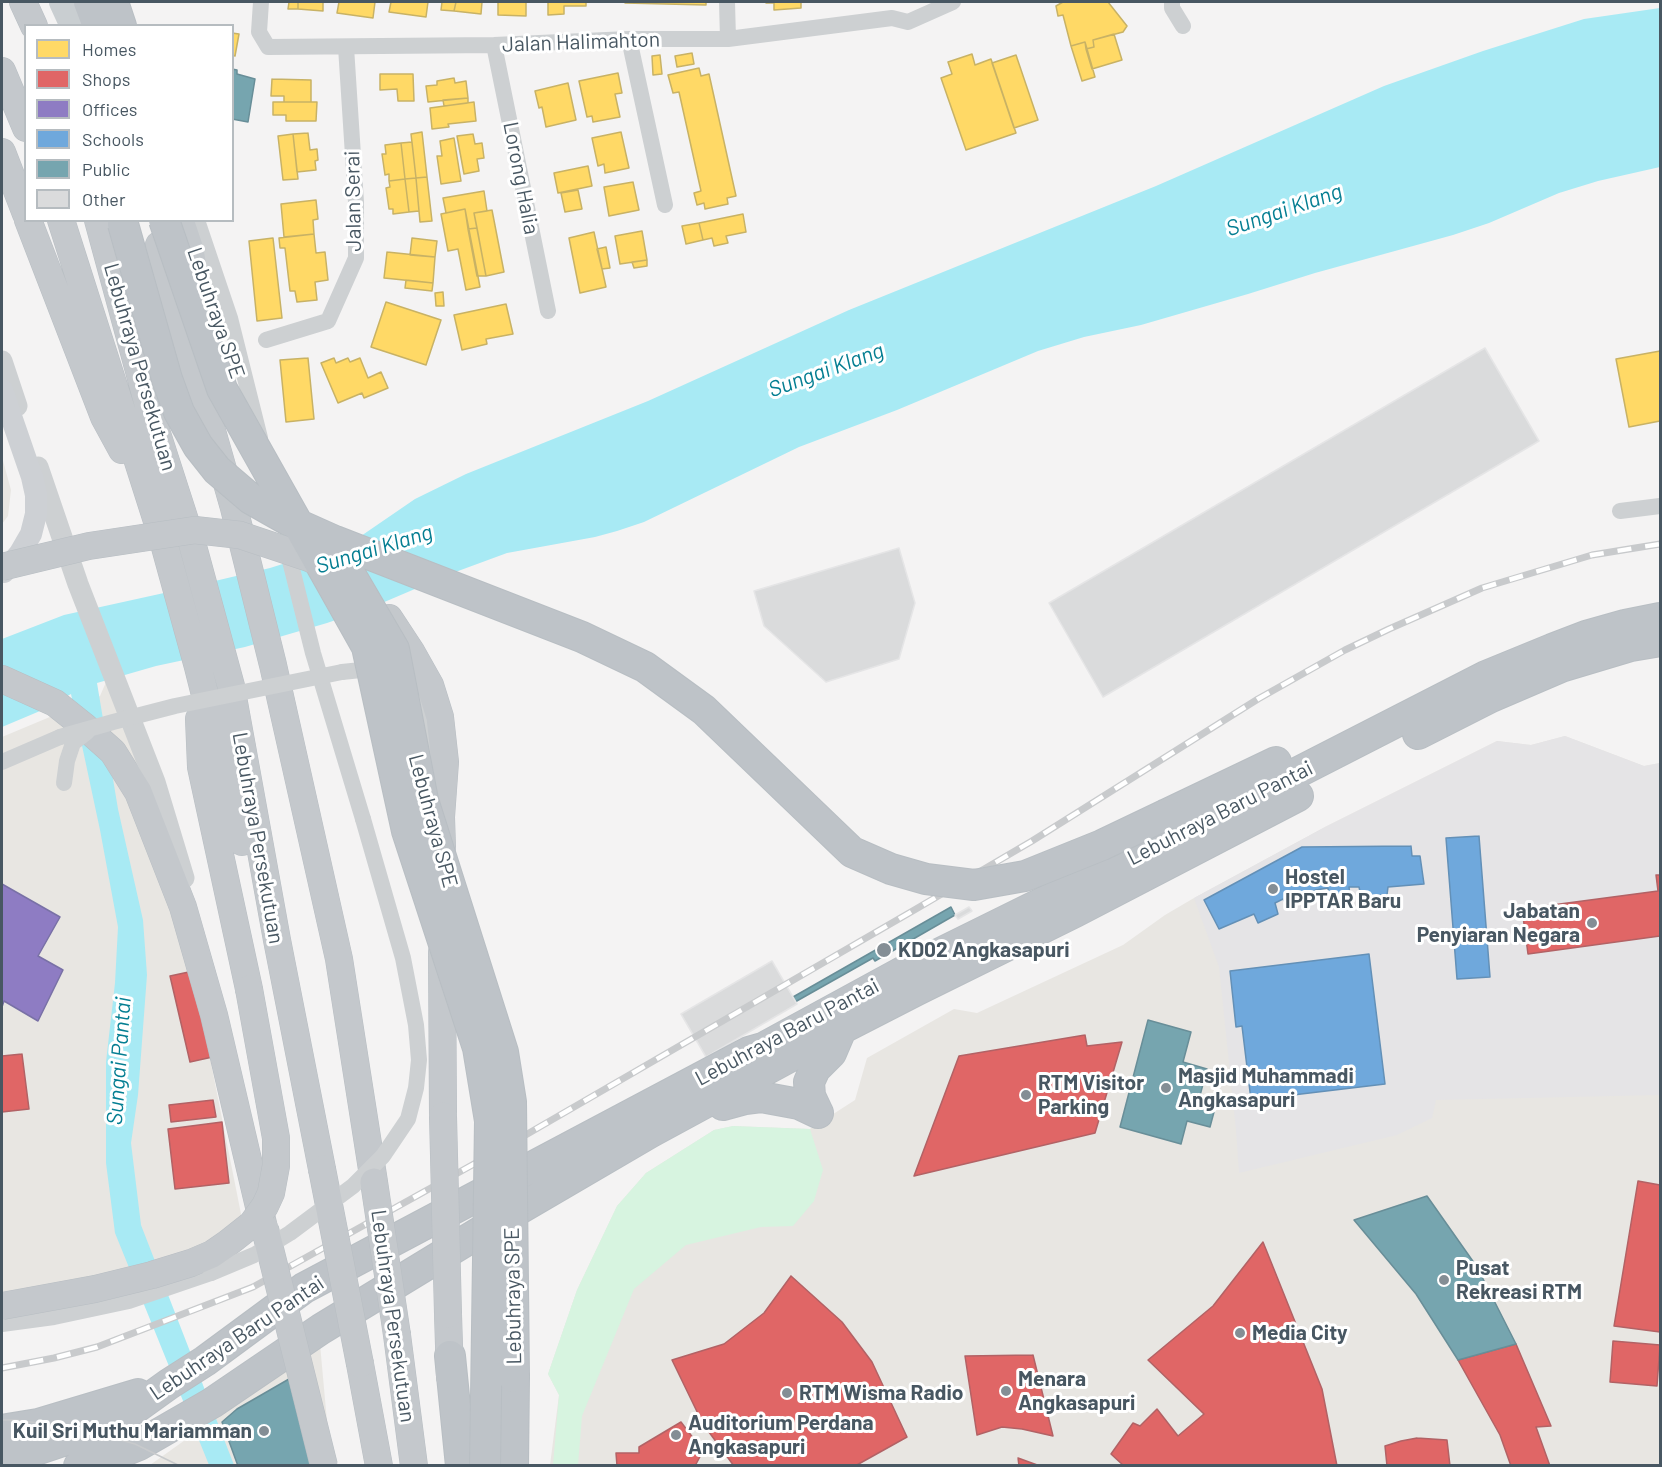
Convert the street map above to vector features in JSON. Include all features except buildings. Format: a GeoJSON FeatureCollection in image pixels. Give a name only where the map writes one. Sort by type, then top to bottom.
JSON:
{"type":"FeatureCollection","features":[{"type":"Feature","properties":{"kind":"highway"},"geometry":{"type":"LineString","coordinates":[[23,2],[33,24]]}},
{"type":"Feature","properties":{"kind":"highway"},"geometry":{"type":"LineString","coordinates":[[89,2],[97,24]]}},
{"type":"Feature","properties":{"kind":"highway"},"geometry":{"type":"LineString","coordinates":[[106,2],[113,24]]}},
{"type":"Feature","properties":{"kind":"highway"},"geometry":{"type":"LineString","coordinates":[[113,2],[120,24]]}},
{"type":"Feature","properties":{"kind":"highway"},"geometry":{"type":"LineString","coordinates":[[2,71],[24,123]]}},
{"type":"Feature","properties":{"kind":"highway"},"geometry":{"type":"LineString","coordinates":[[2,152],[24,209]]}},
{"type":"Feature","properties":{"kind":"highway"},"geometry":{"type":"LineString","coordinates":[[29,222],[104,417],[153,507]]}},
{"type":"Feature","properties":{"kind":"highway"},"geometry":{"type":"LineString","coordinates":[[62,222],[163,540],[198,666],[248,865],[276,940]]}},
{"type":"Feature","properties":{"kind":"highway"},"geometry":{"type":"LineString","coordinates":[[124,222],[166,379],[179,412],[198,446],[217,470],[251,499],[288,520],[335,541],[582,637],[645,667],[704,710],[852,852],[891,869],[926,879],[974,885],[1025,876],[1102,845],[1434,686],[1486,676]]}},
{"type":"Feature","properties":{"kind":"highway","name":"Lebuhraya Persekutuan"},"geometry":{"type":"LineString","coordinates":[[124,222],[198,381],[234,508],[273,665],[339,959],[402,1367],[414,1466]]}},
{"type":"Feature","properties":{"kind":"highway","name":"Lebuhraya Persekutuan"},"geometry":{"type":"LineString","coordinates":[[124,222],[151,415],[191,539],[231,686],[276,940],[378,1466]]}},
{"type":"Feature","properties":{"kind":"highway","name":"Lebuhraya SPE"},"geometry":{"type":"LineString","coordinates":[[166,222],[222,389],[367,647],[407,831],[478,1048],[490,1121],[485,1466]]}},
{"type":"Feature","properties":{"kind":"highway"},"geometry":{"type":"LineString","coordinates":[[183,222],[190,250],[198,300],[198,381]]}},
{"type":"Feature","properties":{"kind":"highway","name":"Lebuhraya SPE"},"geometry":{"type":"LineString","coordinates":[[183,222],[236,380],[394,649],[423,800],[503,1052],[511,1102],[513,1466]]}},
{"type":"Feature","properties":{"kind":"highway"},"geometry":{"type":"LineString","coordinates":[[2,567],[89,546],[195,530],[240,535],[309,558],[348,574],[383,609],[430,685],[440,717],[445,762],[441,817],[443,1116],[450,1356],[450,1466]]}},
{"type":"Feature","properties":{"kind":"highway","name":"Lebuhraya Baru Pantai"},"geometry":{"type":"LineString","coordinates":[[2,1458],[24,1454],[104,1427],[205,1361],[304,1288],[749,1052],[763,1048],[906,970],[1066,891],[1486,676],[1586,636],[1660,618]]}},
{"type":"Feature","properties":{"kind":"highway","name":"Lebuhraya Baru Pantai"},"geometry":{"type":"LineString","coordinates":[[79,1466],[139,1445],[211,1404],[321,1329],[490,1226],[651,1132],[841,1029],[1075,912],[1491,697],[1561,667],[1631,646],[1660,641]]}},
{"type":"Feature","properties":{"kind":"highway"},"geometry":{"type":"LineString","coordinates":[[2,1306],[95,1288],[191,1263],[228,1244],[252,1224],[271,1193],[276,1166],[276,1138],[249,989],[201,767],[198,666]]}},
{"type":"Feature","properties":{"kind":"highway"},"geometry":{"type":"LineString","coordinates":[[2,679],[55,703],[113,752],[146,787],[214,1016],[324,1466]]}},
{"type":"Feature","properties":{"kind":"highway"},"geometry":{"type":"LineString","coordinates":[[651,1132],[724,1104],[755,1097],[799,1104],[819,1113],[810,1096],[810,1082],[815,1069],[831,1053],[841,1029]]}},
{"type":"Feature","properties":{"kind":"highway"},"geometry":{"type":"LineString","coordinates":[[450,1356],[461,1466]]}},
{"type":"Feature","properties":{"kind":"highway"},"geometry":{"type":"LineString","coordinates":[[402,1367],[423,1466]]}},
{"type":"Feature","properties":{"kind":"highway"},"geometry":{"type":"LineString","coordinates":[[2,1430],[38,1424],[157,1392]]}},
{"type":"Feature","properties":{"kind":"highway"},"geometry":{"type":"LineString","coordinates":[[134,1466],[152,1454],[211,1404]]}},
{"type":"Feature","properties":{"kind":"main road"},"geometry":{"type":"LineString","coordinates":[[62,2],[72,24]]}},
{"type":"Feature","properties":{"kind":"main road"},"geometry":{"type":"LineString","coordinates":[[2,574],[20,553],[30,534],[36,514],[36,495],[32,477],[3,375]]}},
{"type":"Feature","properties":{"kind":"street","name":"Jalan Halimahton"},"geometry":{"type":"LineString","coordinates":[[261,2],[259,32],[268,47],[494,45],[629,39],[728,39],[892,10],[908,22],[953,2]]}},
{"type":"Feature","properties":{"kind":"street"},"geometry":{"type":"LineString","coordinates":[[727,2],[728,39]]}},
{"type":"Feature","properties":{"kind":"street"},"geometry":{"type":"LineString","coordinates":[[1172,2],[1172,8],[1183,26]]}},
{"type":"Feature","properties":{"kind":"street"},"geometry":{"type":"LineString","coordinates":[[629,39],[665,205]]}},
{"type":"Feature","properties":{"kind":"street","name":"Lorong Halia"},"geometry":{"type":"LineString","coordinates":[[494,45],[548,311]]}},
{"type":"Feature","properties":{"kind":"street","name":"Jalan Serai"},"geometry":{"type":"LineString","coordinates":[[266,340],[328,321],[356,258],[356,202],[346,47]]}},
{"type":"Feature","properties":{"kind":"street"},"geometry":{"type":"LineString","coordinates":[[2,1324],[54,1317],[129,1301],[211,1273],[254,1255],[290,1233],[353,1186],[383,1156],[408,1119],[416,1088],[419,1060],[416,1025],[403,957],[313,653],[230,318],[198,222]]}},
{"type":"Feature","properties":{"kind":"street"},"geometry":{"type":"LineString","coordinates":[[3,375],[78,584],[146,787]]}},
{"type":"Feature","properties":{"kind":"street"},"geometry":{"type":"LineString","coordinates":[[1620,511],[1660,506]]}},
{"type":"Feature","properties":{"kind":"street"},"geometry":{"type":"LineString","coordinates":[[2,762],[60,737],[93,727],[175,706],[361,670],[386,674],[410,694],[419,708],[431,752],[441,817]]}},
{"type":"Feature","properties":{"kind":"street"},"geometry":{"type":"LineString","coordinates":[[64,783],[73,742],[93,727]]}},
{"type":"Feature","properties":{"kind":"shaded area"},"geometry":{"type":"Polygon","coordinates":[[[2,457],[11,490],[8,516],[2,524],[2,457]]]}},
{"type":"Feature","properties":{"kind":"shaded area"},"geometry":{"type":"Polygon","coordinates":[[[110,673],[155,782],[245,1234],[2,1315],[2,737],[100,696],[110,673]]]}},
{"type":"Feature","properties":{"kind":"shaded area"},"geometry":{"type":"Polygon","coordinates":[[[1565,736],[1644,766],[1660,763],[1660,1465],[550,1465],[559,1395],[548,1374],[577,1290],[617,1206],[646,1173],[714,1130],[733,1126],[810,1129],[855,1100],[867,1058],[954,1009],[977,1013],[1123,945],[1165,915],[1194,898],[1325,827],[1497,741],[1531,745],[1565,736]]]}},
{"type":"Feature","properties":{"kind":"shaded area"},"geometry":{"type":"Polygon","coordinates":[[[1565,736],[1644,766],[1660,763],[1660,1095],[1436,1100],[1432,1118],[1397,1135],[1239,1173],[1219,967],[1194,898],[1325,827],[1497,741],[1531,745],[1565,736]]]}},
{"type":"Feature","properties":{"kind":"shaded area"},"geometry":{"type":"Polygon","coordinates":[[[320,1344],[331,1465],[150,1465],[320,1344]]]}},
{"type":"Feature","properties":{"kind":"green space"},"geometry":{"type":"Polygon","coordinates":[[[733,1126],[810,1129],[823,1170],[814,1201],[793,1226],[761,1227],[686,1245],[634,1289],[582,1416],[578,1465],[553,1465],[559,1395],[548,1374],[577,1290],[617,1206],[646,1173],[714,1130],[733,1126]]]}},
{"type":"Feature","properties":{"kind":"water"},"geometry":{"type":"Polygon","coordinates":[[[1660,8],[1660,167],[1598,181],[1559,193],[1489,223],[1453,235],[1141,325],[1084,337],[1038,351],[897,410],[799,447],[644,522],[595,537],[507,553],[450,574],[368,609],[327,623],[245,647],[156,666],[97,683],[118,809],[143,920],[147,975],[138,1095],[131,1143],[141,1225],[234,1465],[209,1465],[115,1233],[106,1163],[106,1062],[115,983],[118,927],[71,694],[40,711],[2,727],[2,639],[64,615],[270,568],[324,551],[361,536],[415,499],[466,474],[648,401],[849,310],[1156,186],[1384,86],[1584,19],[1660,8]]]}},
{"type":"Feature","properties":{"kind":"tram line"},"geometry":{"type":"LineString","coordinates":[[2,1420],[78,1428],[135,1444],[180,1466]]}},
{"type":"Feature","properties":{"kind":"railway"},"geometry":{"type":"LineString","coordinates":[[2,1368],[97,1347],[253,1287],[517,1140],[916,909],[1032,841],[1258,699],[1345,650],[1482,588],[1592,555],[1660,544]]}},
{"type":"Feature","properties":{"kind":"place","name":"Hostel IPPTAR Baru"},"geometry":{"type":"Point","coordinates":[1273,889]}},
{"type":"Feature","properties":{"kind":"place","name":"Jabatan Penyiaran Negara"},"geometry":{"type":"Point","coordinates":[1592,923]}},
{"type":"Feature","properties":{"kind":"place","name":"KD02 Angkasapuri"},"geometry":{"type":"Point","coordinates":[884,950]}},
{"type":"Feature","properties":{"kind":"place","name":"Masjid Muhammadi Angkasapuri"},"geometry":{"type":"Point","coordinates":[1166,1088]}},
{"type":"Feature","properties":{"kind":"place","name":"RTM Visitor Parking"},"geometry":{"type":"Point","coordinates":[1026,1095]}},
{"type":"Feature","properties":{"kind":"place","name":"Pusat Rekreasi RTM"},"geometry":{"type":"Point","coordinates":[1444,1280]}},
{"type":"Feature","properties":{"kind":"place","name":"Media City"},"geometry":{"type":"Point","coordinates":[1240,1333]}},
{"type":"Feature","properties":{"kind":"place","name":"Menara Angkasapuri"},"geometry":{"type":"Point","coordinates":[1006,1391]}},
{"type":"Feature","properties":{"kind":"place","name":"RTM Wisma Radio"},"geometry":{"type":"Point","coordinates":[787,1393]}},
{"type":"Feature","properties":{"kind":"place","name":"Kuil Sri Muthu Mariamman"},"geometry":{"type":"Point","coordinates":[264,1431]}},
{"type":"Feature","properties":{"kind":"place","name":"Auditorium Perdana Angkasapuri"},"geometry":{"type":"Point","coordinates":[676,1435]}},
{"type":"Feature","properties":{"kind":"water label","name":"Sungai Klang"},"geometry":{"type":"Point","coordinates":[1284,210]}},
{"type":"Feature","properties":{"kind":"water label","name":"Sungai Klang"},"geometry":{"type":"Point","coordinates":[826,370]}},
{"type":"Feature","properties":{"kind":"water label","name":"Sungai Klang"},"geometry":{"type":"Point","coordinates":[374,549]}},
{"type":"Feature","properties":{"kind":"water label","name":"Sungai Pantai"},"geometry":{"type":"Point","coordinates":[119,1061]}}]}
